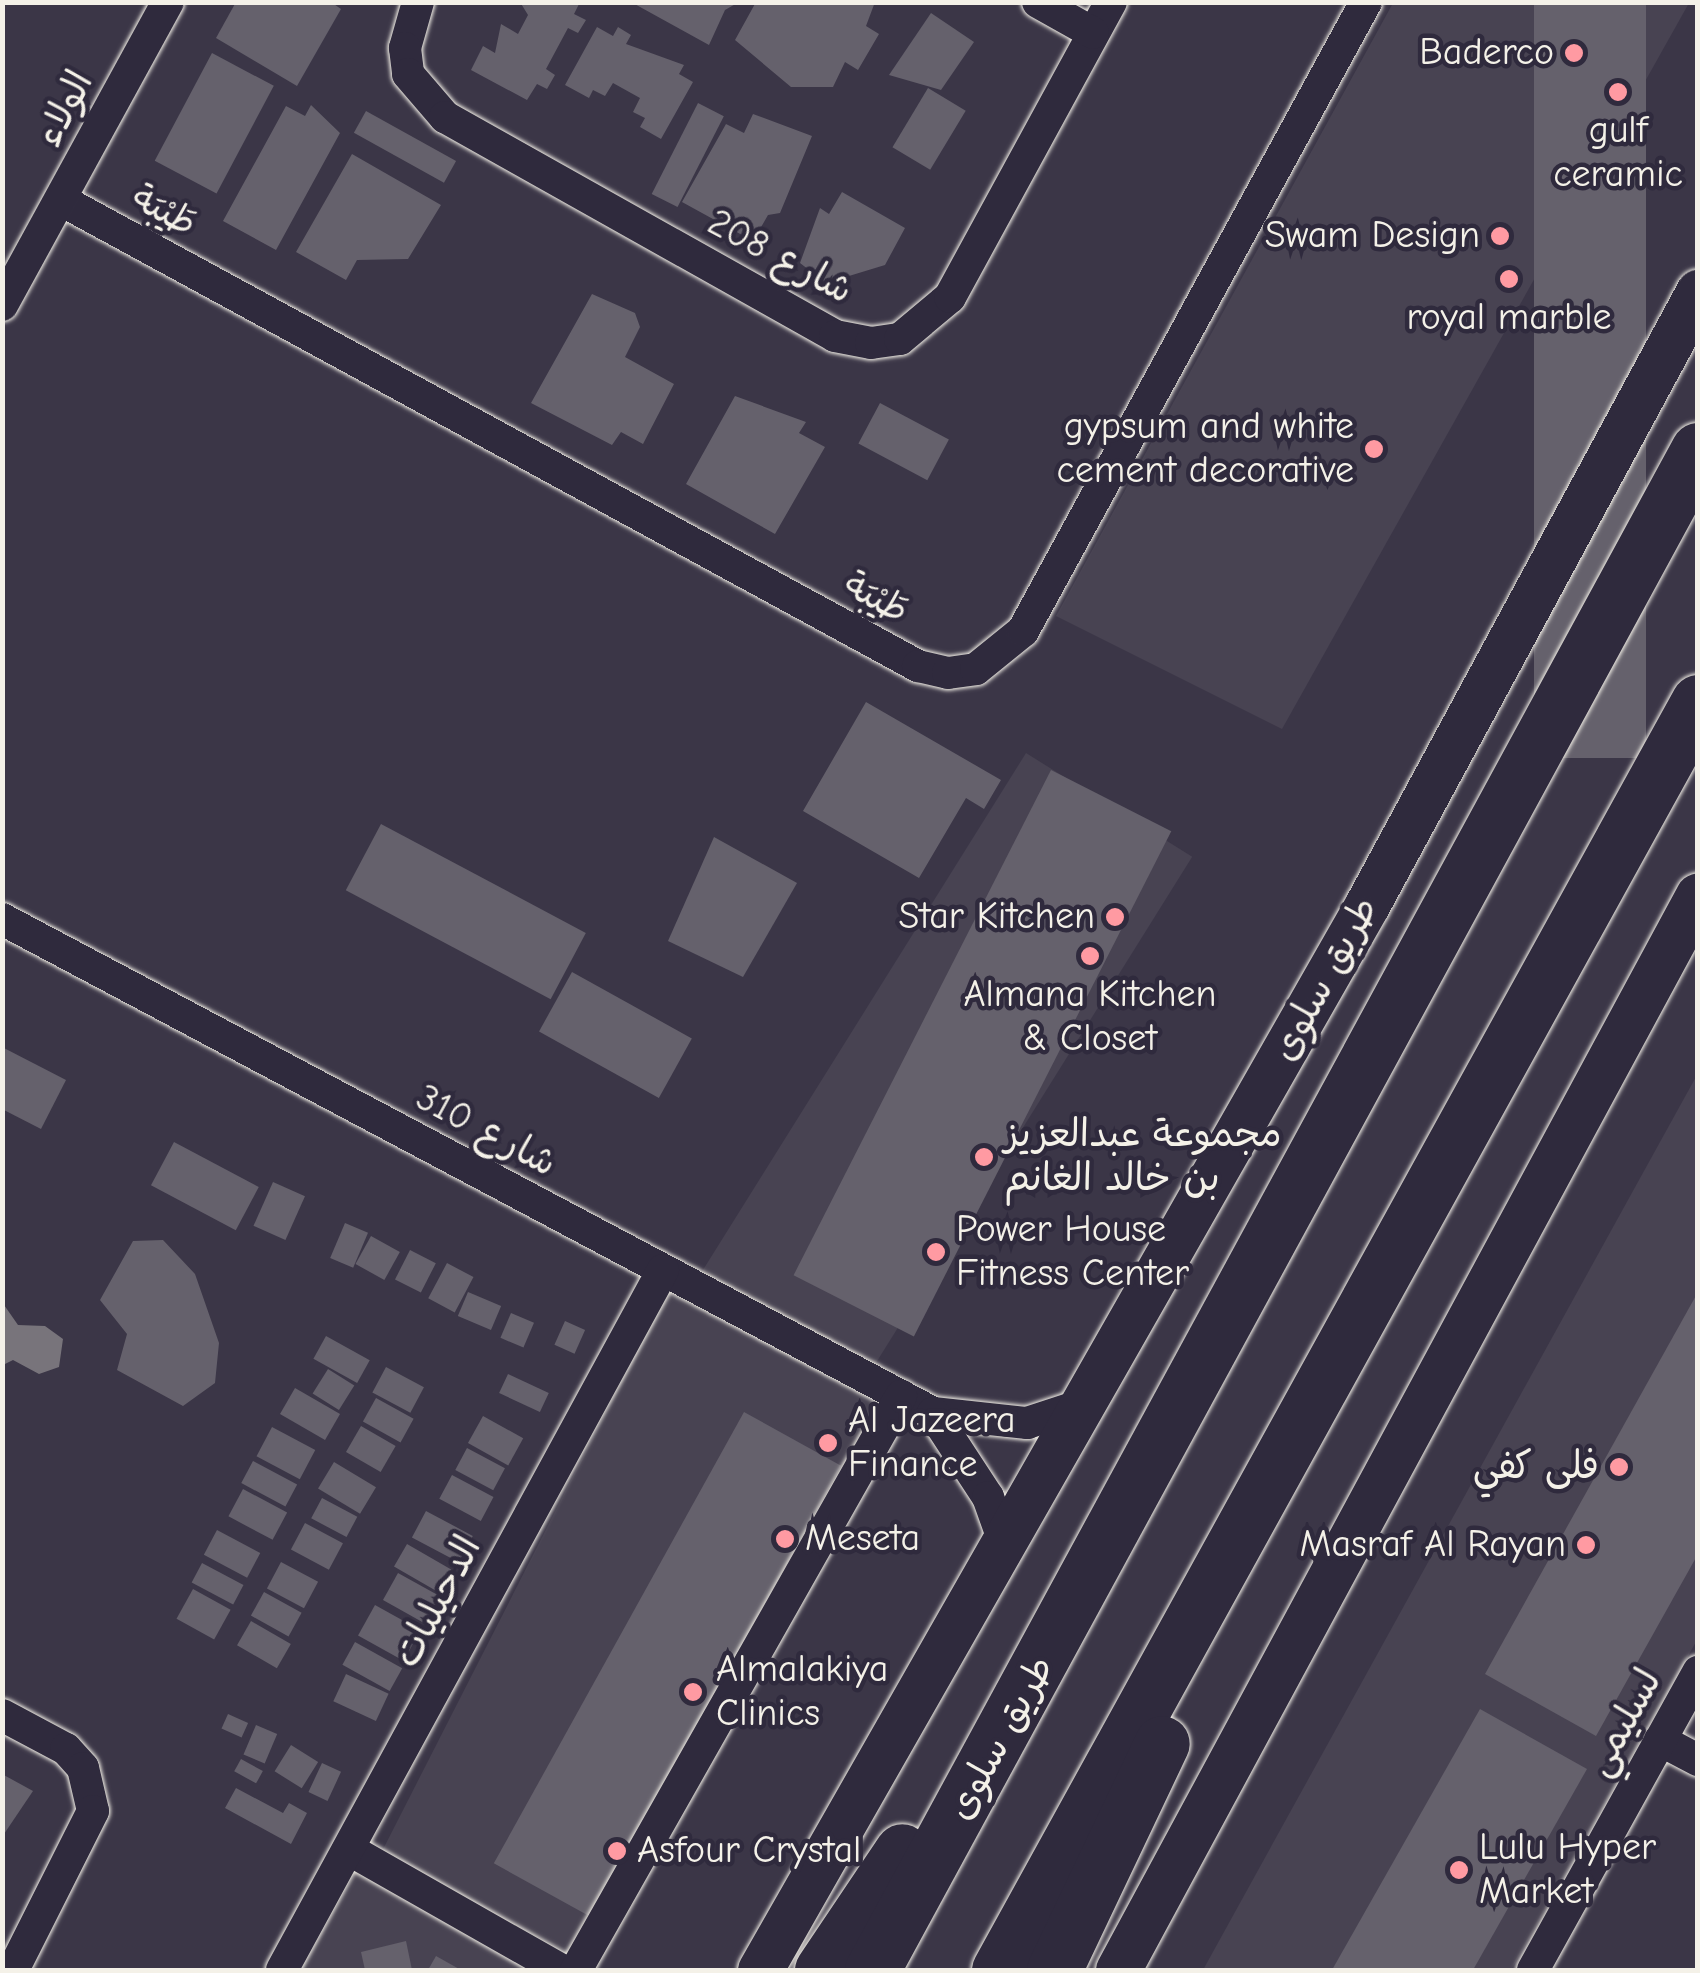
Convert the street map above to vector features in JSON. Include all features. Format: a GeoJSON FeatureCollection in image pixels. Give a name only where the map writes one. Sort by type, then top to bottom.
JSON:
{"type":"FeatureCollection","features":[{"type":"Feature","properties":{"kind":"highway","name":"طريق سلوى"},"geometry":{"type":"LineString","coordinates":[[872,1970],[1110,1542],[1698,450]]}},
{"type":"Feature","properties":{"kind":"highway"},"geometry":{"type":"LineString","coordinates":[[999,1970],[1283,1463],[1698,702]]}},
{"type":"Feature","properties":{"kind":"highway"},"geometry":{"type":"LineString","coordinates":[[1054,1970],[1283,1463]]}},
{"type":"Feature","properties":{"kind":"highway"},"geometry":{"type":"LineString","coordinates":[[822,1970],[1110,1542]]}},
{"type":"Feature","properties":{"kind":"main road","name":"طريق سلوى"},"geometry":{"type":"LineString","coordinates":[[760,1970],[1085,1404],[1698,292]]}},
{"type":"Feature","properties":{"kind":"main road"},"geometry":{"type":"LineString","coordinates":[[1118,1970],[1681,950],[1698,895]]}},
{"type":"Feature","properties":{"kind":"street","name":"الولاء"},"geometry":{"type":"LineString","coordinates":[[2,305],[168,2]]}},
{"type":"Feature","properties":{"kind":"street","name":"شارع 208"},"geometry":{"type":"LineString","coordinates":[[418,2],[404,48],[408,74],[445,117],[835,336],[871,343],[900,339],[950,297],[1111,2]]}},
{"type":"Feature","properties":{"kind":"street"},"geometry":{"type":"LineString","coordinates":[[1038,2],[1093,33]]}},
{"type":"Feature","properties":{"kind":"street","name":"طَيْبَة"},"geometry":{"type":"LineString","coordinates":[[61,200],[918,666],[948,674],[976,668],[1023,630],[1366,2]]}},
{"type":"Feature","properties":{"kind":"street","name":"شارع 310"},"geometry":{"type":"LineString","coordinates":[[2,919],[932,1413],[1027,1423],[1085,1404]]}},
{"type":"Feature","properties":{"kind":"street","name":"الدحيليات"},"geometry":{"type":"LineString","coordinates":[[282,1970],[663,1270]]}},
{"type":"Feature","properties":{"kind":"street"},"geometry":{"type":"LineString","coordinates":[[576,1970],[901,1396]]}},
{"type":"Feature","properties":{"kind":"street","name":"شارع 310"},"geometry":{"type":"LineString","coordinates":[[932,1413],[988,1497],[1004,1542]]}},
{"type":"Feature","properties":{"kind":"street","name":"لسليمي"},"geometry":{"type":"LineString","coordinates":[[1533,1970],[1698,1672]]}},
{"type":"Feature","properties":{"kind":"street"},"geometry":{"type":"LineString","coordinates":[[2,1715],[66,1749],[83,1768],[92,1811],[12,1970]]}},
{"type":"Feature","properties":{"kind":"street"},"geometry":{"type":"LineString","coordinates":[[1660,1740],[1698,1760]]}},
{"type":"Feature","properties":{"kind":"street"},"geometry":{"type":"LineString","coordinates":[[350,1850],[561,1970]]}},
{"type":"Feature","properties":{"kind":"shaded area"},"geometry":{"type":"Polygon","coordinates":[[[1393,3],[1689,3],[1282,729],[1056,616],[1393,3]]]}},
{"type":"Feature","properties":{"kind":"shaded area"},"geometry":{"type":"Polygon","coordinates":[[[1026,753],[1192,857],[868,1376],[702,1272],[1026,753]]]}},
{"type":"Feature","properties":{"kind":"shaded area"},"geometry":{"type":"Polygon","coordinates":[[[1697,1075],[1697,1640],[1511,1970],[1203,1970],[1697,1075]]]}},
{"type":"Feature","properties":{"kind":"shaded area"},"geometry":{"type":"Polygon","coordinates":[[[667,1292],[879,1400],[592,1964],[380,1856],[667,1292]]]}},
{"type":"Feature","properties":{"kind":"shaded area"},"geometry":{"type":"Polygon","coordinates":[[[2,1302],[18,1325],[45,1326],[63,1339],[59,1367],[39,1374],[13,1360],[3,1365],[2,1302]]]}},
{"type":"Feature","properties":{"kind":"shaded area"},"geometry":{"type":"Polygon","coordinates":[[[356,1872],[529,1970],[301,1970],[356,1872]]]}},
{"type":"Feature","properties":{"kind":"building"},"geometry":{"type":"Polygon","coordinates":[[[236,2],[331,2],[341,9],[297,86],[216,38],[236,2]]]}},
{"type":"Feature","properties":{"kind":"building"},"geometry":{"type":"Polygon","coordinates":[[[520,2],[580,2],[574,14],[586,20],[578,33],[568,28],[546,69],[555,75],[547,89],[537,84],[527,100],[471,70],[483,46],[495,53],[501,24],[518,34],[528,15],[520,2]]]}},
{"type":"Feature","properties":{"kind":"building"},"geometry":{"type":"Polygon","coordinates":[[[631,2],[739,2],[725,10],[709,45],[631,2]]]}},
{"type":"Feature","properties":{"kind":"building"},"geometry":{"type":"Polygon","coordinates":[[[756,2],[875,2],[866,26],[879,34],[858,70],[845,62],[833,87],[791,87],[735,40],[756,2]]]}},
{"type":"Feature","properties":{"kind":"building"},"geometry":{"type":"Polygon","coordinates":[[[1534,2],[1646,2],[1646,758],[1534,758],[1534,2]]]}},
{"type":"Feature","properties":{"kind":"building"},"geometry":{"type":"Polygon","coordinates":[[[931,13],[974,42],[941,90],[889,75],[931,13]]]}},
{"type":"Feature","properties":{"kind":"building"},"geometry":{"type":"Polygon","coordinates":[[[597,27],[613,36],[618,27],[631,35],[626,44],[684,65],[679,74],[693,82],[661,139],[640,127],[645,118],[633,112],[640,98],[613,83],[605,96],[593,90],[589,98],[565,85],[597,27]]]}},
{"type":"Feature","properties":{"kind":"building"},"geometry":{"type":"Polygon","coordinates":[[[212,53],[274,86],[217,194],[155,161],[212,53]]]}},
{"type":"Feature","properties":{"kind":"building"},"geometry":{"type":"Polygon","coordinates":[[[928,88],[966,111],[930,170],[892,147],[928,88]]]}},
{"type":"Feature","properties":{"kind":"building"},"geometry":{"type":"Polygon","coordinates":[[[698,103],[724,116],[678,207],[652,194],[698,103]]]}},
{"type":"Feature","properties":{"kind":"building"},"geometry":{"type":"Polygon","coordinates":[[[311,105],[340,133],[276,250],[223,221],[286,106],[305,116],[311,105]]]}},
{"type":"Feature","properties":{"kind":"building"},"geometry":{"type":"Polygon","coordinates":[[[366,111],[456,161],[444,183],[354,133],[366,111]]]}},
{"type":"Feature","properties":{"kind":"building"},"geometry":{"type":"Polygon","coordinates":[[[753,114],[812,136],[780,213],[768,215],[753,241],[682,202],[726,124],[744,133],[753,114]]]}},
{"type":"Feature","properties":{"kind":"building"},"geometry":{"type":"Polygon","coordinates":[[[352,154],[441,205],[408,259],[357,260],[346,280],[296,252],[352,154]]]}},
{"type":"Feature","properties":{"kind":"building"},"geometry":{"type":"Polygon","coordinates":[[[842,192],[905,228],[885,265],[826,283],[800,263],[820,208],[829,214],[842,192]]]}},
{"type":"Feature","properties":{"kind":"building"},"geometry":{"type":"Polygon","coordinates":[[[592,294],[635,313],[640,327],[625,357],[674,384],[643,444],[621,432],[612,445],[531,403],[592,294]]]}},
{"type":"Feature","properties":{"kind":"building"},"geometry":{"type":"Polygon","coordinates":[[[735,396],[806,422],[799,433],[825,447],[775,534],[686,484],[735,396]]]}},
{"type":"Feature","properties":{"kind":"building"},"geometry":{"type":"Polygon","coordinates":[[[880,403],[949,440],[927,480],[858,444],[880,403]]]}},
{"type":"Feature","properties":{"kind":"building"},"geometry":{"type":"Polygon","coordinates":[[[866,702],[1001,780],[984,809],[966,798],[919,878],[803,811],[866,702]]]}},
{"type":"Feature","properties":{"kind":"building"},"geometry":{"type":"Polygon","coordinates":[[[1051,770],[1171,831],[914,1336],[794,1275],[1051,770]]]}},
{"type":"Feature","properties":{"kind":"building"},"geometry":{"type":"Polygon","coordinates":[[[381,824],[586,933],[551,999],[346,890],[381,824]]]}},
{"type":"Feature","properties":{"kind":"building"},"geometry":{"type":"Polygon","coordinates":[[[714,837],[797,883],[743,977],[668,941],[714,837]]]}},
{"type":"Feature","properties":{"kind":"building"},"geometry":{"type":"Polygon","coordinates":[[[572,972],[692,1038],[659,1098],[539,1031],[572,972]]]}},
{"type":"Feature","properties":{"kind":"building"},"geometry":{"type":"Polygon","coordinates":[[[2,1047],[66,1080],[41,1129],[2,1109],[2,1047]]]}},
{"type":"Feature","properties":{"kind":"building"},"geometry":{"type":"Polygon","coordinates":[[[174,1142],[259,1187],[236,1230],[151,1185],[174,1142]]]}},
{"type":"Feature","properties":{"kind":"building"},"geometry":{"type":"Polygon","coordinates":[[[273,1182],[305,1196],[285,1240],[253,1226],[273,1182]]]}},
{"type":"Feature","properties":{"kind":"building"},"geometry":{"type":"Polygon","coordinates":[[[345,1223],[368,1233],[353,1268],[330,1258],[345,1223]]]}},
{"type":"Feature","properties":{"kind":"building"},"geometry":{"type":"Polygon","coordinates":[[[371,1236],[400,1252],[384,1280],[355,1264],[371,1236]]]}},
{"type":"Feature","properties":{"kind":"building"},"geometry":{"type":"Polygon","coordinates":[[[163,1240],[195,1274],[219,1343],[215,1383],[183,1406],[117,1370],[127,1334],[100,1300],[133,1241],[163,1240]]]}},
{"type":"Feature","properties":{"kind":"building"},"geometry":{"type":"Polygon","coordinates":[[[410,1250],[436,1263],[421,1293],[395,1279],[410,1250]]]}},
{"type":"Feature","properties":{"kind":"building"},"geometry":{"type":"Polygon","coordinates":[[[447,1263],[473,1277],[455,1312],[428,1298],[447,1263]]]}},
{"type":"Feature","properties":{"kind":"building"},"geometry":{"type":"Polygon","coordinates":[[[468,1292],[501,1306],[491,1330],[458,1316],[468,1292]]]}},
{"type":"Feature","properties":{"kind":"building"},"geometry":{"type":"Polygon","coordinates":[[[1698,1292],[1698,1554],[1596,1736],[1485,1674],[1698,1292]]]}},
{"type":"Feature","properties":{"kind":"building"},"geometry":{"type":"Polygon","coordinates":[[[511,1313],[534,1323],[523,1348],[500,1338],[511,1313]]]}},
{"type":"Feature","properties":{"kind":"building"},"geometry":{"type":"Polygon","coordinates":[[[565,1321],[585,1330],[575,1354],[554,1345],[565,1321]]]}},
{"type":"Feature","properties":{"kind":"building"},"geometry":{"type":"Polygon","coordinates":[[[326,1336],[370,1360],[357,1383],[313,1359],[326,1336]]]}},
{"type":"Feature","properties":{"kind":"building"},"geometry":{"type":"Polygon","coordinates":[[[386,1367],[424,1387],[410,1413],[372,1393],[386,1367]]]}},
{"type":"Feature","properties":{"kind":"building"},"geometry":{"type":"Polygon","coordinates":[[[328,1369],[354,1385],[339,1410],[313,1394],[328,1369]]]}},
{"type":"Feature","properties":{"kind":"building"},"geometry":{"type":"Polygon","coordinates":[[[508,1374],[549,1393],[540,1412],[499,1393],[508,1374]]]}},
{"type":"Feature","properties":{"kind":"building"},"geometry":{"type":"Polygon","coordinates":[[[295,1388],[340,1414],[325,1440],[280,1414],[295,1388]]]}},
{"type":"Feature","properties":{"kind":"building"},"geometry":{"type":"Polygon","coordinates":[[[376,1398],[414,1419],[401,1442],[363,1422],[376,1398]]]}},
{"type":"Feature","properties":{"kind":"building"},"geometry":{"type":"Polygon","coordinates":[[[744,1412],[841,1466],[591,1917],[494,1863],[744,1412]]]}},
{"type":"Feature","properties":{"kind":"building"},"geometry":{"type":"Polygon","coordinates":[[[483,1416],[523,1438],[508,1465],[468,1443],[483,1416]]]}},
{"type":"Feature","properties":{"kind":"building"},"geometry":{"type":"Polygon","coordinates":[[[361,1426],[396,1446],[381,1472],[346,1452],[361,1426]]]}},
{"type":"Feature","properties":{"kind":"building"},"geometry":{"type":"Polygon","coordinates":[[[272,1427],[315,1450],[300,1479],[257,1456],[272,1427]]]}},
{"type":"Feature","properties":{"kind":"building"},"geometry":{"type":"Polygon","coordinates":[[[467,1448],[505,1468],[493,1490],[455,1470],[467,1448]]]}},
{"type":"Feature","properties":{"kind":"building"},"geometry":{"type":"Polygon","coordinates":[[[253,1461],[297,1484],[285,1507],[241,1483],[253,1461]]]}},
{"type":"Feature","properties":{"kind":"building"},"geometry":{"type":"Polygon","coordinates":[[[334,1462],[376,1487],[360,1514],[318,1489],[334,1462]]]}},
{"type":"Feature","properties":{"kind":"building"},"geometry":{"type":"Polygon","coordinates":[[[452,1475],[493,1497],[481,1521],[439,1499],[452,1475]]]}},
{"type":"Feature","properties":{"kind":"building"},"geometry":{"type":"Polygon","coordinates":[[[243,1489],[287,1512],[273,1540],[228,1516],[243,1489]]]}},
{"type":"Feature","properties":{"kind":"building"},"geometry":{"type":"Polygon","coordinates":[[[322,1498],[357,1517],[347,1537],[311,1518],[322,1498]]]}},
{"type":"Feature","properties":{"kind":"building"},"geometry":{"type":"Polygon","coordinates":[[[426,1511],[473,1536],[459,1562],[412,1537],[426,1511]]]}},
{"type":"Feature","properties":{"kind":"building"},"geometry":{"type":"Polygon","coordinates":[[[305,1523],[343,1543],[329,1570],[291,1549],[305,1523]]]}},
{"type":"Feature","properties":{"kind":"building"},"geometry":{"type":"Polygon","coordinates":[[[217,1530],[260,1553],[247,1578],[204,1555],[217,1530]]]}},
{"type":"Feature","properties":{"kind":"building"},"geometry":{"type":"Polygon","coordinates":[[[407,1544],[451,1570],[438,1592],[394,1567],[407,1544]]]}},
{"type":"Feature","properties":{"kind":"building"},"geometry":{"type":"Polygon","coordinates":[[[281,1562],[318,1582],[304,1608],[267,1588],[281,1562]]]}},
{"type":"Feature","properties":{"kind":"building"},"geometry":{"type":"Polygon","coordinates":[[[202,1563],[243,1585],[233,1604],[192,1582],[202,1563]]]}},
{"type":"Feature","properties":{"kind":"building"},"geometry":{"type":"Polygon","coordinates":[[[398,1573],[440,1596],[425,1623],[383,1600],[398,1573]]]}},
{"type":"Feature","properties":{"kind":"building"},"geometry":{"type":"Polygon","coordinates":[[[193,1589],[231,1610],[214,1640],[177,1619],[193,1589]]]}},
{"type":"Feature","properties":{"kind":"building"},"geometry":{"type":"Polygon","coordinates":[[[264,1592],[302,1613],[289,1636],[251,1616],[264,1592]]]}},
{"type":"Feature","properties":{"kind":"building"},"geometry":{"type":"Polygon","coordinates":[[[375,1605],[420,1630],[404,1661],[358,1636],[375,1605]]]}},
{"type":"Feature","properties":{"kind":"building"},"geometry":{"type":"Polygon","coordinates":[[[251,1621],[291,1644],[277,1668],[237,1645],[251,1621]]]}},
{"type":"Feature","properties":{"kind":"building"},"geometry":{"type":"Polygon","coordinates":[[[355,1642],[402,1668],[390,1691],[342,1665],[355,1642]]]}},
{"type":"Feature","properties":{"kind":"building"},"geometry":{"type":"Polygon","coordinates":[[[346,1674],[389,1694],[376,1721],[333,1701],[346,1674]]]}},
{"type":"Feature","properties":{"kind":"building","name":"Lulu Hyper Market"},"geometry":{"type":"Polygon","coordinates":[[[1480,1709],[1587,1769],[1473,1970],[1332,1970],[1480,1709]]]}},
{"type":"Feature","properties":{"kind":"building"},"geometry":{"type":"Polygon","coordinates":[[[228,1714],[248,1723],[242,1738],[221,1729],[228,1714]]]}},
{"type":"Feature","properties":{"kind":"building"},"geometry":{"type":"Polygon","coordinates":[[[256,1725],[277,1734],[265,1763],[243,1754],[256,1725]]]}},
{"type":"Feature","properties":{"kind":"building"},"geometry":{"type":"Polygon","coordinates":[[[291,1745],[318,1762],[302,1788],[275,1771],[291,1745]]]}},
{"type":"Feature","properties":{"kind":"building"},"geometry":{"type":"Polygon","coordinates":[[[241,1759],[263,1771],[256,1783],[234,1771],[241,1759]]]}},
{"type":"Feature","properties":{"kind":"building"},"geometry":{"type":"Polygon","coordinates":[[[322,1763],[341,1772],[328,1801],[308,1792],[322,1763]]]}},
{"type":"Feature","properties":{"kind":"building"},"geometry":{"type":"Polygon","coordinates":[[[2,1774],[33,1791],[2,1837],[2,1774]]]}},
{"type":"Feature","properties":{"kind":"building"},"geometry":{"type":"Polygon","coordinates":[[[236,1788],[283,1813],[289,1803],[307,1813],[291,1844],[225,1808],[236,1788]]]}},
{"type":"Feature","properties":{"kind":"building"},"geometry":{"type":"Polygon","coordinates":[[[406,1941],[412,1970],[365,1970],[361,1952],[406,1941]]]}},
{"type":"Feature","properties":{"kind":"building"},"geometry":{"type":"Polygon","coordinates":[[[436,1956],[461,1970],[428,1970],[436,1956]]]}},
{"type":"Feature","properties":{"kind":"place","name":"Baderco"},"geometry":{"type":"Point","coordinates":[1574,53]}},
{"type":"Feature","properties":{"kind":"place","name":"gulf ceramic"},"geometry":{"type":"Point","coordinates":[1618,92]}},
{"type":"Feature","properties":{"kind":"place","name":"Swam Design"},"geometry":{"type":"Point","coordinates":[1500,236]}},
{"type":"Feature","properties":{"kind":"place","name":"royal marble"},"geometry":{"type":"Point","coordinates":[1509,279]}},
{"type":"Feature","properties":{"kind":"place","name":"gypsum and white cement decorative"},"geometry":{"type":"Point","coordinates":[1374,449]}},
{"type":"Feature","properties":{"kind":"place","name":"Star Kitchen"},"geometry":{"type":"Point","coordinates":[1115,917]}},
{"type":"Feature","properties":{"kind":"place","name":"Almana Kitchen & Closet"},"geometry":{"type":"Point","coordinates":[1090,956]}},
{"type":"Feature","properties":{"kind":"place","name":"مجموعة عبدالعزيز بن خالد الغانم"},"geometry":{"type":"Point","coordinates":[984,1157]}},
{"type":"Feature","properties":{"kind":"place","name":"Power House Fitness Center"},"geometry":{"type":"Point","coordinates":[936,1252]}},
{"type":"Feature","properties":{"kind":"place","name":"Al Jazeera Finance"},"geometry":{"type":"Point","coordinates":[828,1443]}},
{"type":"Feature","properties":{"kind":"place","name":"فلى كفي"},"geometry":{"type":"Point","coordinates":[1619,1467]}},
{"type":"Feature","properties":{"kind":"place","name":"Meseta"},"geometry":{"type":"Point","coordinates":[785,1539]}},
{"type":"Feature","properties":{"kind":"place","name":"Masraf Al Rayan"},"geometry":{"type":"Point","coordinates":[1586,1545]}},
{"type":"Feature","properties":{"kind":"place","name":"Almalakiya Clinics"},"geometry":{"type":"Point","coordinates":[693,1692]}},
{"type":"Feature","properties":{"kind":"place","name":"Asfour Crystal"},"geometry":{"type":"Point","coordinates":[617,1851]}},
{"type":"Feature","properties":{"kind":"place","name":"Lulu Hyper Market"},"geometry":{"type":"Point","coordinates":[1459,1870]}}]}
